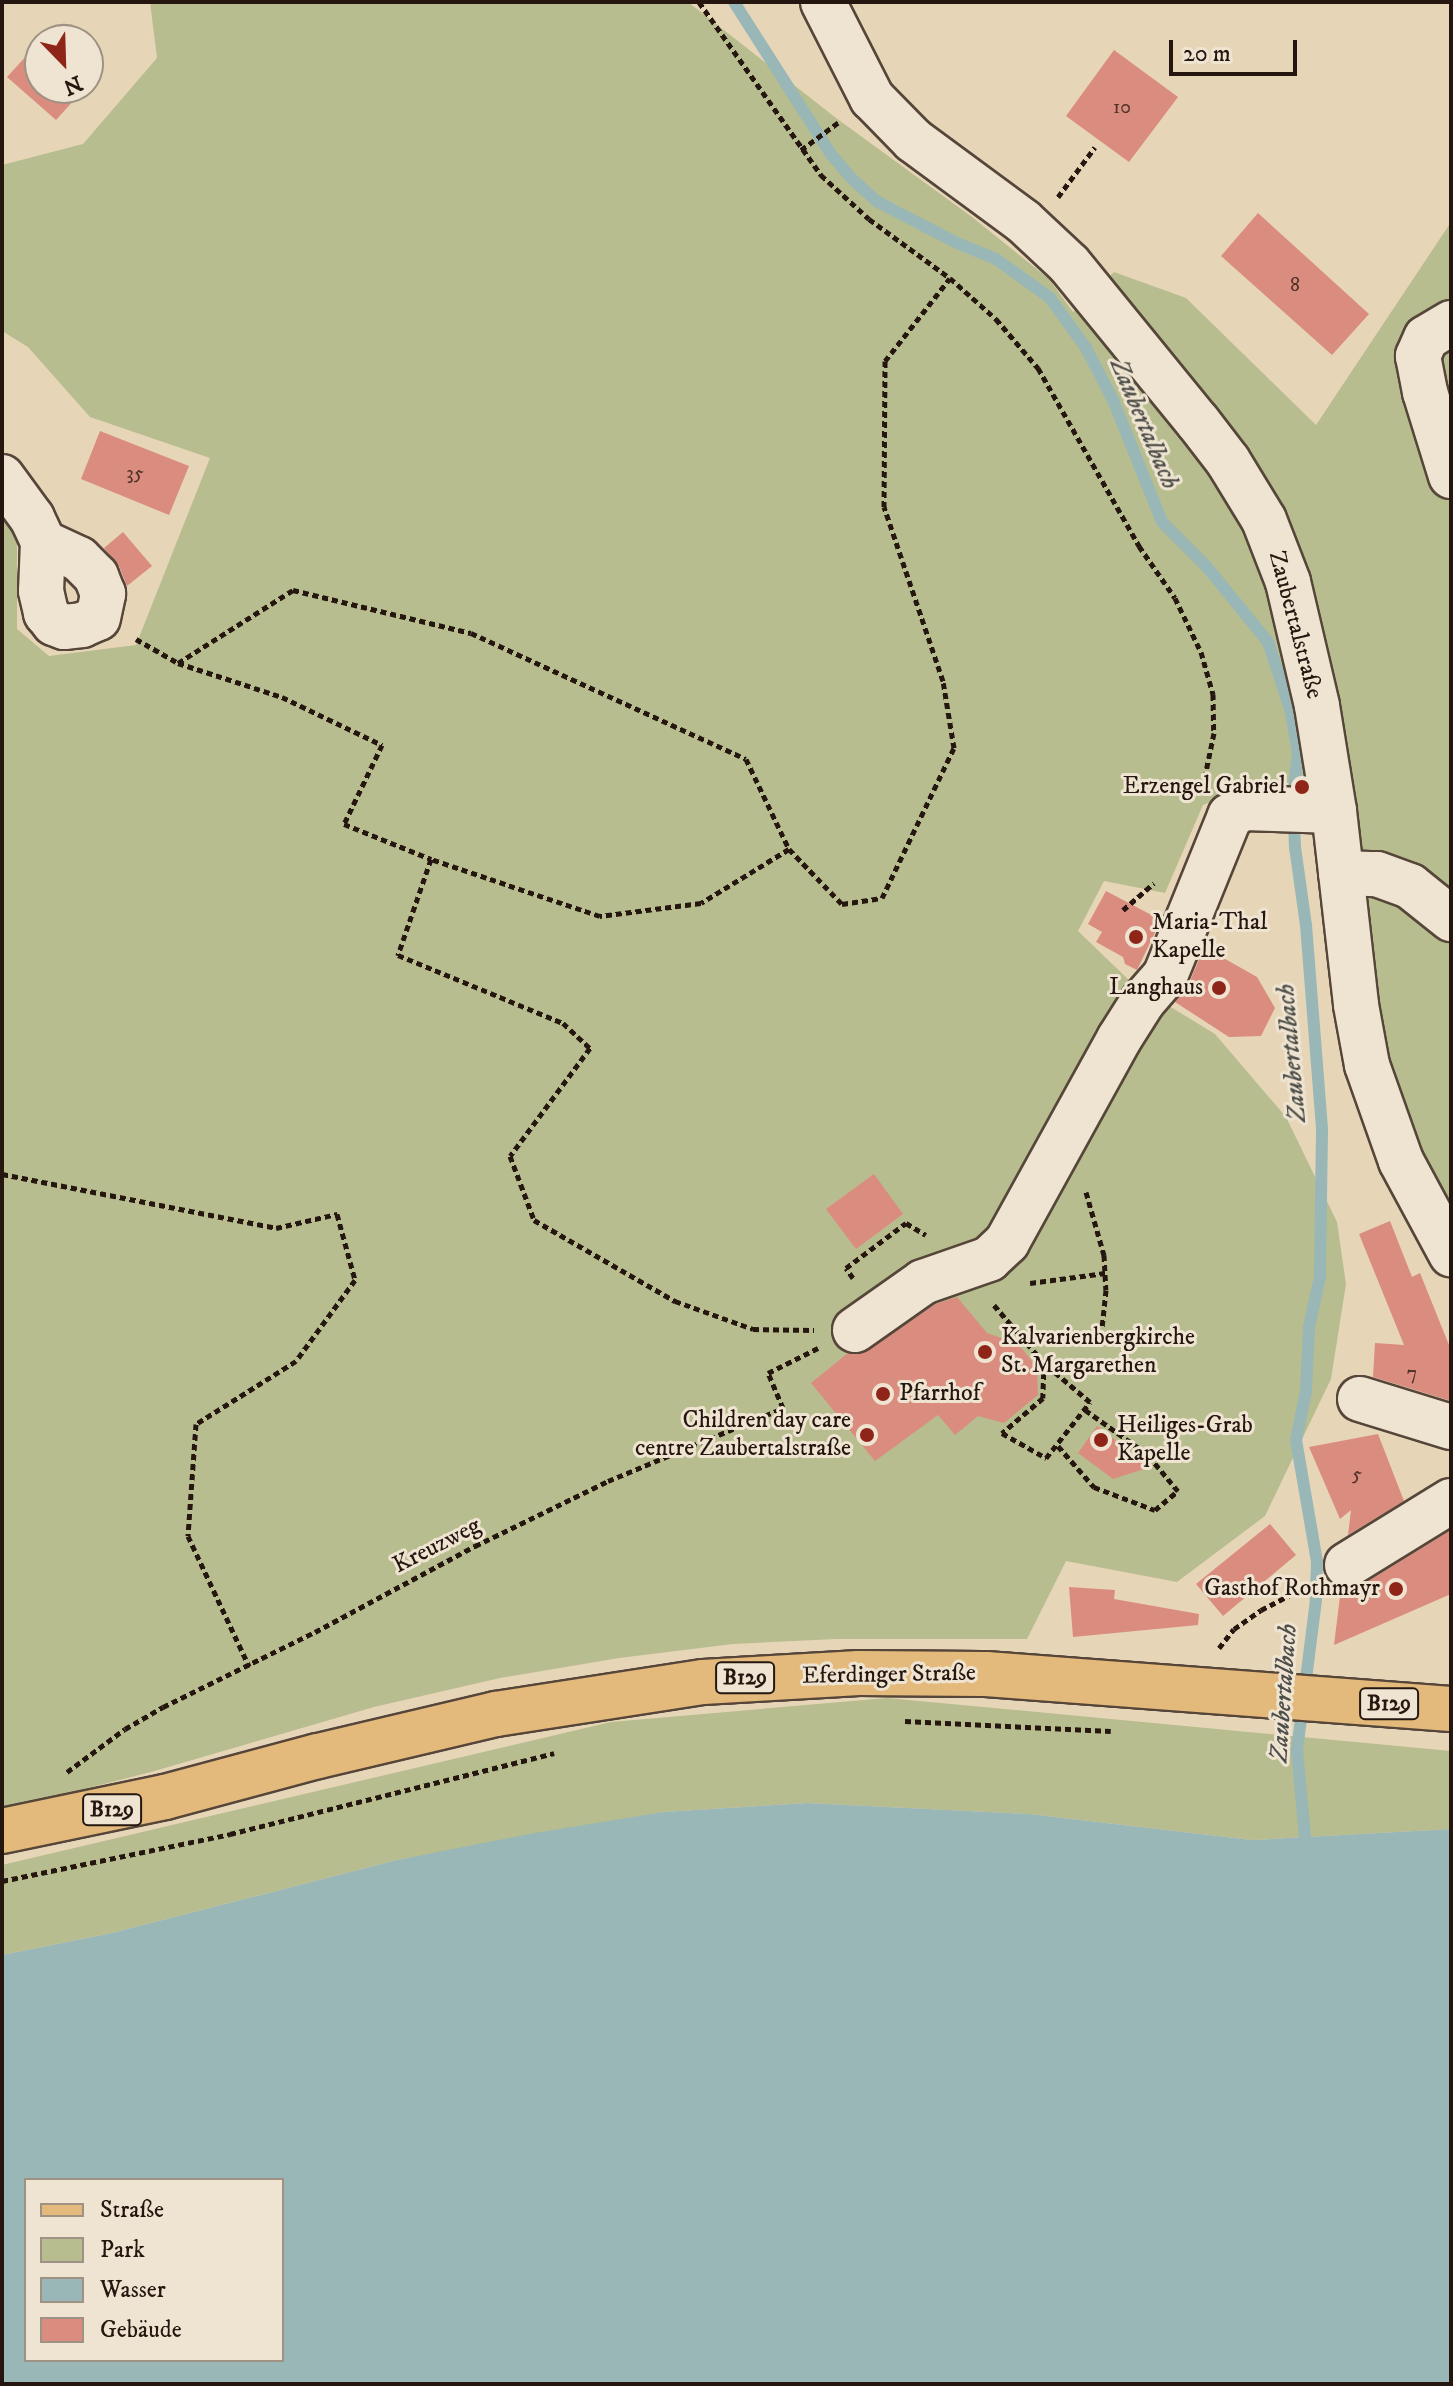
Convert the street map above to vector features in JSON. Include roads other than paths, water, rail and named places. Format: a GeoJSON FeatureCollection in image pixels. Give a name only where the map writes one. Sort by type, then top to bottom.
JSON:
{"type":"FeatureCollection","features":[{"type":"Feature","properties":{"kind":"main road","name":"Eferdinger Straße"},"geometry":{"type":"LineString","coordinates":[[14,1829],[496,1714],[663,1686],[762,1677],[986,1674],[1451,1709]]}},
{"type":"Feature","properties":{"kind":"street","name":"Zaubertalstraße"},"geometry":{"type":"LineString","coordinates":[[823,2],[860,80],[895,123],[1034,230],[1069,264],[1228,461],[1264,520],[1288,582],[1300,625],[1321,811],[1341,873],[1356,1005],[1370,1076],[1401,1161],[1451,1254]]}},
{"type":"Feature","properties":{"kind":"street"},"geometry":{"type":"LineString","coordinates":[[1451,323],[1426,338],[1418,356],[1425,392],[1451,476]]}},
{"type":"Feature","properties":{"kind":"street"},"geometry":{"type":"LineString","coordinates":[[2,477],[32,518],[43,542],[42,602],[46,613],[54,623],[64,627],[82,625],[98,618]]}},
{"type":"Feature","properties":{"kind":"street"},"geometry":{"type":"LineString","coordinates":[[855,1330],[923,1282],[998,1253],[1057,1155],[1119,1039],[1143,1001],[1165,976],[1228,817],[1239,809],[1321,811]]}},
{"type":"Feature","properties":{"kind":"street"},"geometry":{"type":"LineString","coordinates":[[1341,873],[1377,874],[1410,886],[1439,906],[1451,919]]}},
{"type":"Feature","properties":{"kind":"street"},"geometry":{"type":"LineString","coordinates":[[1360,1399],[1451,1427]]}},
{"type":"Feature","properties":{"kind":"street"},"geometry":{"type":"LineString","coordinates":[[1347,1565],[1451,1501]]}},
{"type":"Feature","properties":{"kind":"water"},"geometry":{"type":"Polygon","coordinates":[[[807,1803],[1029,1814],[1252,1840],[1451,1829],[1451,2384],[2,2384],[2,1955],[112,1933],[397,1860],[663,1812],[807,1803]]]}},
{"type":"Feature","properties":{"kind":"waterway","name":"Zaubertalbach"},"geometry":{"type":"LineString","coordinates":[[734,2],[831,154],[851,178],[878,202],[957,243],[996,259],[1050,298],[1086,348],[1113,400],[1162,522],[1207,567],[1268,642],[1290,709],[1298,752],[1293,797],[1295,847],[1306,925],[1322,1130],[1320,1277],[1309,1327],[1306,1391],[1296,1440],[1317,1562],[1316,1600],[1297,1750],[1305,1837]]}},
{"type":"Feature","properties":{"kind":"place","name":"Erzengel Gabriel"},"geometry":{"type":"Point","coordinates":[1302,787]}},
{"type":"Feature","properties":{"kind":"place","name":"Maria-Thal Kapelle"},"geometry":{"type":"Point","coordinates":[1136,937]}},
{"type":"Feature","properties":{"kind":"place","name":"Langhaus"},"geometry":{"type":"Point","coordinates":[1219,988]}},
{"type":"Feature","properties":{"kind":"place","name":"Kalvarienbergkirche St. Margarethen"},"geometry":{"type":"Point","coordinates":[985,1352]}},
{"type":"Feature","properties":{"kind":"place","name":"Pfarrhof"},"geometry":{"type":"Point","coordinates":[883,1394]}},
{"type":"Feature","properties":{"kind":"place","name":"Children day care centre Zaubertalstraße"},"geometry":{"type":"Point","coordinates":[867,1435]}},
{"type":"Feature","properties":{"kind":"place","name":"Heiliges-Grab Kapelle"},"geometry":{"type":"Point","coordinates":[1101,1440]}},
{"type":"Feature","properties":{"kind":"place","name":"Gasthof Rothmayr"},"geometry":{"type":"Point","coordinates":[1396,1589]}}]}
